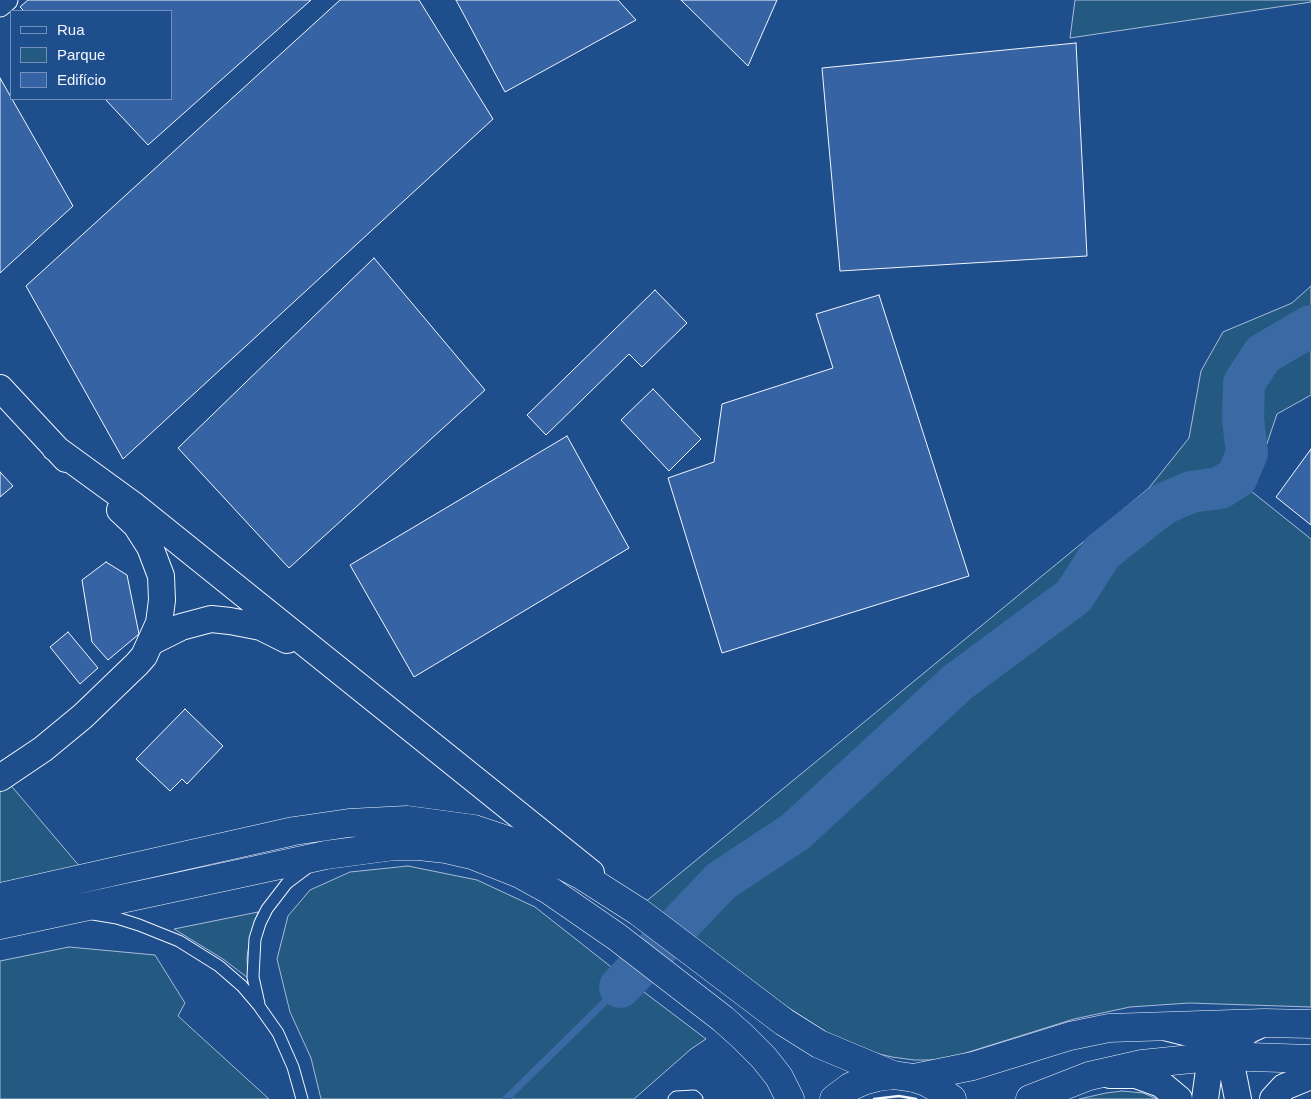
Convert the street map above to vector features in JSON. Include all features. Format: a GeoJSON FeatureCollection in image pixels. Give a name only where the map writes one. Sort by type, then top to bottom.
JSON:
{"type":"FeatureCollection","features":[{"type":"Feature","properties":{"kind":"main road"},"geometry":{"type":"LineString","coordinates":[[0,897],[294,831],[349,823],[407,820],[474,829],[525,846],[581,875],[639,912],[784,1022],[820,1044],[903,1077],[937,1088],[952,1099]]}},
{"type":"Feature","properties":{"kind":"main road"},"geometry":{"type":"LineString","coordinates":[[0,925],[326,855],[363,849],[419,846],[446,849],[472,855],[520,874],[549,890],[616,937],[723,1019],[764,1058],[790,1099]]}},
{"type":"Feature","properties":{"kind":"main road"},"geometry":{"type":"LineString","coordinates":[[834,1099],[850,1086],[878,1077],[903,1077],[972,1066],[1070,1036],[1109,1028],[1264,1023],[1311,1024]]}},
{"type":"Feature","properties":{"kind":"main road"},"geometry":{"type":"LineString","coordinates":[[1030,1099],[1089,1076],[1142,1064],[1220,1056],[1311,1059]]}},
{"type":"Feature","properties":{"kind":"street"},"geometry":{"type":"LineString","coordinates":[[0,6],[7,0]]}},
{"type":"Feature","properties":{"kind":"street"},"geometry":{"type":"LineString","coordinates":[[0,388],[54,448],[136,525],[150,547],[161,576],[162,600],[159,623],[151,642],[138,663],[83,716],[43,749],[0,778]]}},
{"type":"Feature","properties":{"kind":"street"},"geometry":{"type":"LineString","coordinates":[[54,448],[132,504],[639,912]]}},
{"type":"Feature","properties":{"kind":"street"},"geometry":{"type":"LineString","coordinates":[[151,642],[197,622],[211,619],[230,621],[261,627],[338,668]]}},
{"type":"Feature","properties":{"kind":"street"},"geometry":{"type":"LineString","coordinates":[[1205,1099],[1209,1070],[1222,1052],[1250,1030],[1264,1023]]}},
{"type":"Feature","properties":{"kind":"street"},"geometry":{"type":"LineString","coordinates":[[1159,1026],[1192,1034],[1212,1046],[1232,1069],[1238,1099]]}},
{"type":"Feature","properties":{"kind":"street"},"geometry":{"type":"LineString","coordinates":[[1089,1076],[1136,1074],[1162,1084],[1179,1099]]}},
{"type":"Feature","properties":{"kind":"street"},"geometry":{"type":"LineString","coordinates":[[1273,1099],[1284,1087],[1311,1076]]}},
{"type":"Feature","properties":{"kind":"lane"},"geometry":{"type":"LineString","coordinates":[[260,1006],[253,977],[255,939],[260,923],[267,908],[287,883],[326,855]]}},
{"type":"Feature","properties":{"kind":"lane"},"geometry":{"type":"LineString","coordinates":[[60,913],[96,914],[139,924],[179,941],[219,966],[242,986],[260,1006],[278,1033],[293,1067],[302,1099]]}},
{"type":"Feature","properties":{"kind":"lane"},"geometry":{"type":"LineString","coordinates":[[674,1099],[676,1097],[694,1096],[697,1099]]}},
{"type":"Feature","properties":{"kind":"green space"},"geometry":{"type":"Polygon","coordinates":[[[1075,0],[1311,0],[1311,2],[1070,38],[1075,0]]]}},
{"type":"Feature","properties":{"kind":"green space"},"geometry":{"type":"Polygon","coordinates":[[[1311,286],[1311,395],[1277,414],[1251,491],[1311,539],[1311,1007],[1189,1003],[1130,1007],[1074,1019],[956,1056],[934,1060],[892,1057],[871,1052],[837,1039],[747,981],[644,903],[1149,488],[1189,438],[1201,371],[1223,332],[1292,303],[1311,286]]]}},
{"type":"Feature","properties":{"kind":"green space"},"geometry":{"type":"Polygon","coordinates":[[[8,782],[81,868],[0,885],[0,787],[8,782]]]}},
{"type":"Feature","properties":{"kind":"green space"},"geometry":{"type":"Polygon","coordinates":[[[408,866],[477,880],[535,907],[706,1039],[691,1049],[634,1099],[321,1099],[311,1058],[290,1012],[277,959],[288,916],[310,890],[350,872],[408,866]]]}},
{"type":"Feature","properties":{"kind":"green space"},"geometry":{"type":"Polygon","coordinates":[[[258,912],[250,938],[247,957],[248,978],[223,959],[174,929],[258,912]]]}},
{"type":"Feature","properties":{"kind":"green space"},"geometry":{"type":"Polygon","coordinates":[[[69,947],[155,955],[185,1003],[178,1016],[269,1099],[0,1099],[0,961],[69,947]]]}},
{"type":"Feature","properties":{"kind":"green space"},"geometry":{"type":"Polygon","coordinates":[[[1122,1091],[1143,1093],[1157,1099],[1079,1099],[1106,1093],[1122,1091]]]}},
{"type":"Feature","properties":{"kind":"building"},"geometry":{"type":"Polygon","coordinates":[[[28,0],[311,0],[148,145],[106,100],[172,100],[172,10],[23,10],[20,7],[28,0]]]}},
{"type":"Feature","properties":{"kind":"building"},"geometry":{"type":"Polygon","coordinates":[[[340,0],[419,0],[493,119],[123,459],[26,286],[340,0]]]}},
{"type":"Feature","properties":{"kind":"building"},"geometry":{"type":"Polygon","coordinates":[[[456,0],[618,0],[636,20],[505,92],[456,0]]]}},
{"type":"Feature","properties":{"kind":"building"},"geometry":{"type":"Polygon","coordinates":[[[681,0],[777,0],[748,66],[681,0]]]}},
{"type":"Feature","properties":{"kind":"building"},"geometry":{"type":"Polygon","coordinates":[[[1076,43],[1087,256],[840,271],[822,68],[1076,43]]]}},
{"type":"Feature","properties":{"kind":"building"},"geometry":{"type":"Polygon","coordinates":[[[0,78],[10,96],[10,100],[13,100],[73,206],[0,273],[0,78]]]}},
{"type":"Feature","properties":{"kind":"building"},"geometry":{"type":"Polygon","coordinates":[[[374,258],[485,390],[289,568],[178,448],[374,258]]]}},
{"type":"Feature","properties":{"kind":"building"},"geometry":{"type":"Polygon","coordinates":[[[655,290],[687,323],[642,367],[629,354],[546,435],[527,415],[655,290]]]}},
{"type":"Feature","properties":{"kind":"building"},"geometry":{"type":"Polygon","coordinates":[[[879,295],[969,576],[722,653],[668,478],[714,462],[722,404],[833,368],[816,314],[879,295]]]}},
{"type":"Feature","properties":{"kind":"building"},"geometry":{"type":"Polygon","coordinates":[[[653,389],[701,439],[669,471],[621,420],[653,389]]]}},
{"type":"Feature","properties":{"kind":"building"},"geometry":{"type":"Polygon","coordinates":[[[567,436],[629,548],[414,677],[350,565],[567,436]]]}},
{"type":"Feature","properties":{"kind":"building"},"geometry":{"type":"Polygon","coordinates":[[[1311,449],[1311,525],[1276,497],[1311,449]]]}},
{"type":"Feature","properties":{"kind":"building"},"geometry":{"type":"Polygon","coordinates":[[[0,472],[13,486],[0,497],[0,472]]]}},
{"type":"Feature","properties":{"kind":"building"},"geometry":{"type":"Polygon","coordinates":[[[106,562],[127,575],[139,634],[108,660],[92,642],[82,580],[106,562]]]}},
{"type":"Feature","properties":{"kind":"building"},"geometry":{"type":"Polygon","coordinates":[[[68,632],[98,668],[80,684],[50,647],[68,632]]]}},
{"type":"Feature","properties":{"kind":"building"},"geometry":{"type":"Polygon","coordinates":[[[185,709],[223,746],[187,784],[182,779],[170,791],[136,759],[185,709]]]}},
{"type":"Feature","properties":{"kind":"waterway"},"geometry":{"type":"LineString","coordinates":[[620,987],[721,881],[795,832],[958,682],[1074,596],[1102,552],[1163,504],[1191,492],[1220,488],[1237,477],[1247,453],[1243,419],[1244,383],[1263,354],[1311,326]]}},
{"type":"Feature","properties":{"kind":"waterway"},"geometry":{"type":"LineString","coordinates":[[506,1099],[620,987]]}},
{"type":"Feature","properties":{"kind":"wall"},"geometry":{"type":"LineString","coordinates":[[874,1099],[899,1096],[916,1099]]}}]}
